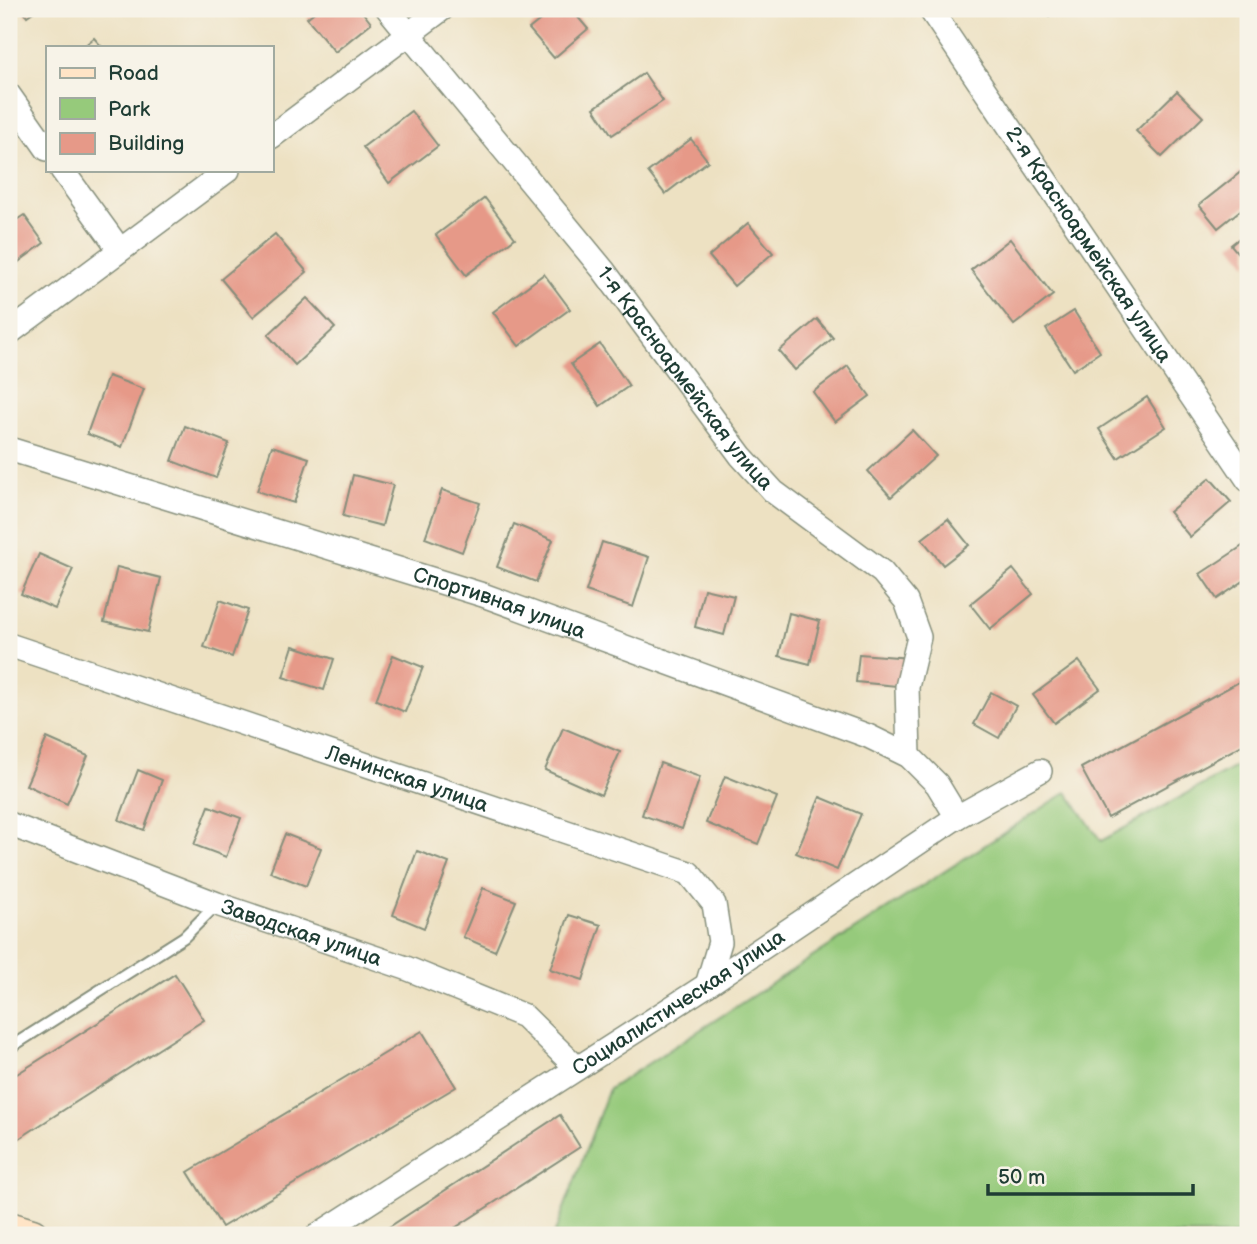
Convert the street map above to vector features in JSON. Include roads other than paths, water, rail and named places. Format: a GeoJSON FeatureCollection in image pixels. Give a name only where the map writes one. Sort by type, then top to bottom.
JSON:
{"type":"FeatureCollection","features":[{"type":"Feature","properties":{"kind":"main road"},"geometry":{"type":"LineString","coordinates":[[9,1228],[32,1235]]}},
{"type":"Feature","properties":{"kind":"street","name":"1-я Красноармейская улица"},"geometry":{"type":"LineString","coordinates":[[388,9],[604,271],[741,456],[774,492],[882,572],[906,601],[919,637],[907,687],[909,756]]}},
{"type":"Feature","properties":{"kind":"street"},"geometry":{"type":"LineString","coordinates":[[273,136],[442,9]]}},
{"type":"Feature","properties":{"kind":"street","name":"2-я Красноармейская улица"},"geometry":{"type":"LineString","coordinates":[[930,9],[1248,480]]}},
{"type":"Feature","properties":{"kind":"street"},"geometry":{"type":"LineString","coordinates":[[9,96],[46,148]]}},
{"type":"Feature","properties":{"kind":"street"},"geometry":{"type":"LineString","coordinates":[[63,172],[120,250]]}},
{"type":"Feature","properties":{"kind":"street"},"geometry":{"type":"LineString","coordinates":[[9,333],[225,172]]}},
{"type":"Feature","properties":{"kind":"street","name":"Спортивная улица"},"geometry":{"type":"LineString","coordinates":[[9,449],[482,595],[868,736],[909,756],[937,784],[957,817]]}},
{"type":"Feature","properties":{"kind":"street","name":"Ленинская улица"},"geometry":{"type":"LineString","coordinates":[[9,645],[689,873],[714,904],[720,942],[707,985]]}},
{"type":"Feature","properties":{"kind":"street","name":"Социалистическая улица"},"geometry":{"type":"LineString","coordinates":[[318,1235],[707,985],[957,817],[1040,771]]}},
{"type":"Feature","properties":{"kind":"street","name":"Заводская улица"},"geometry":{"type":"LineString","coordinates":[[9,824],[217,904],[406,968],[524,1016],[577,1068]]}},
{"type":"Feature","properties":{"kind":"lane"},"geometry":{"type":"LineString","coordinates":[[9,1048],[184,937],[217,904]]}}]}
